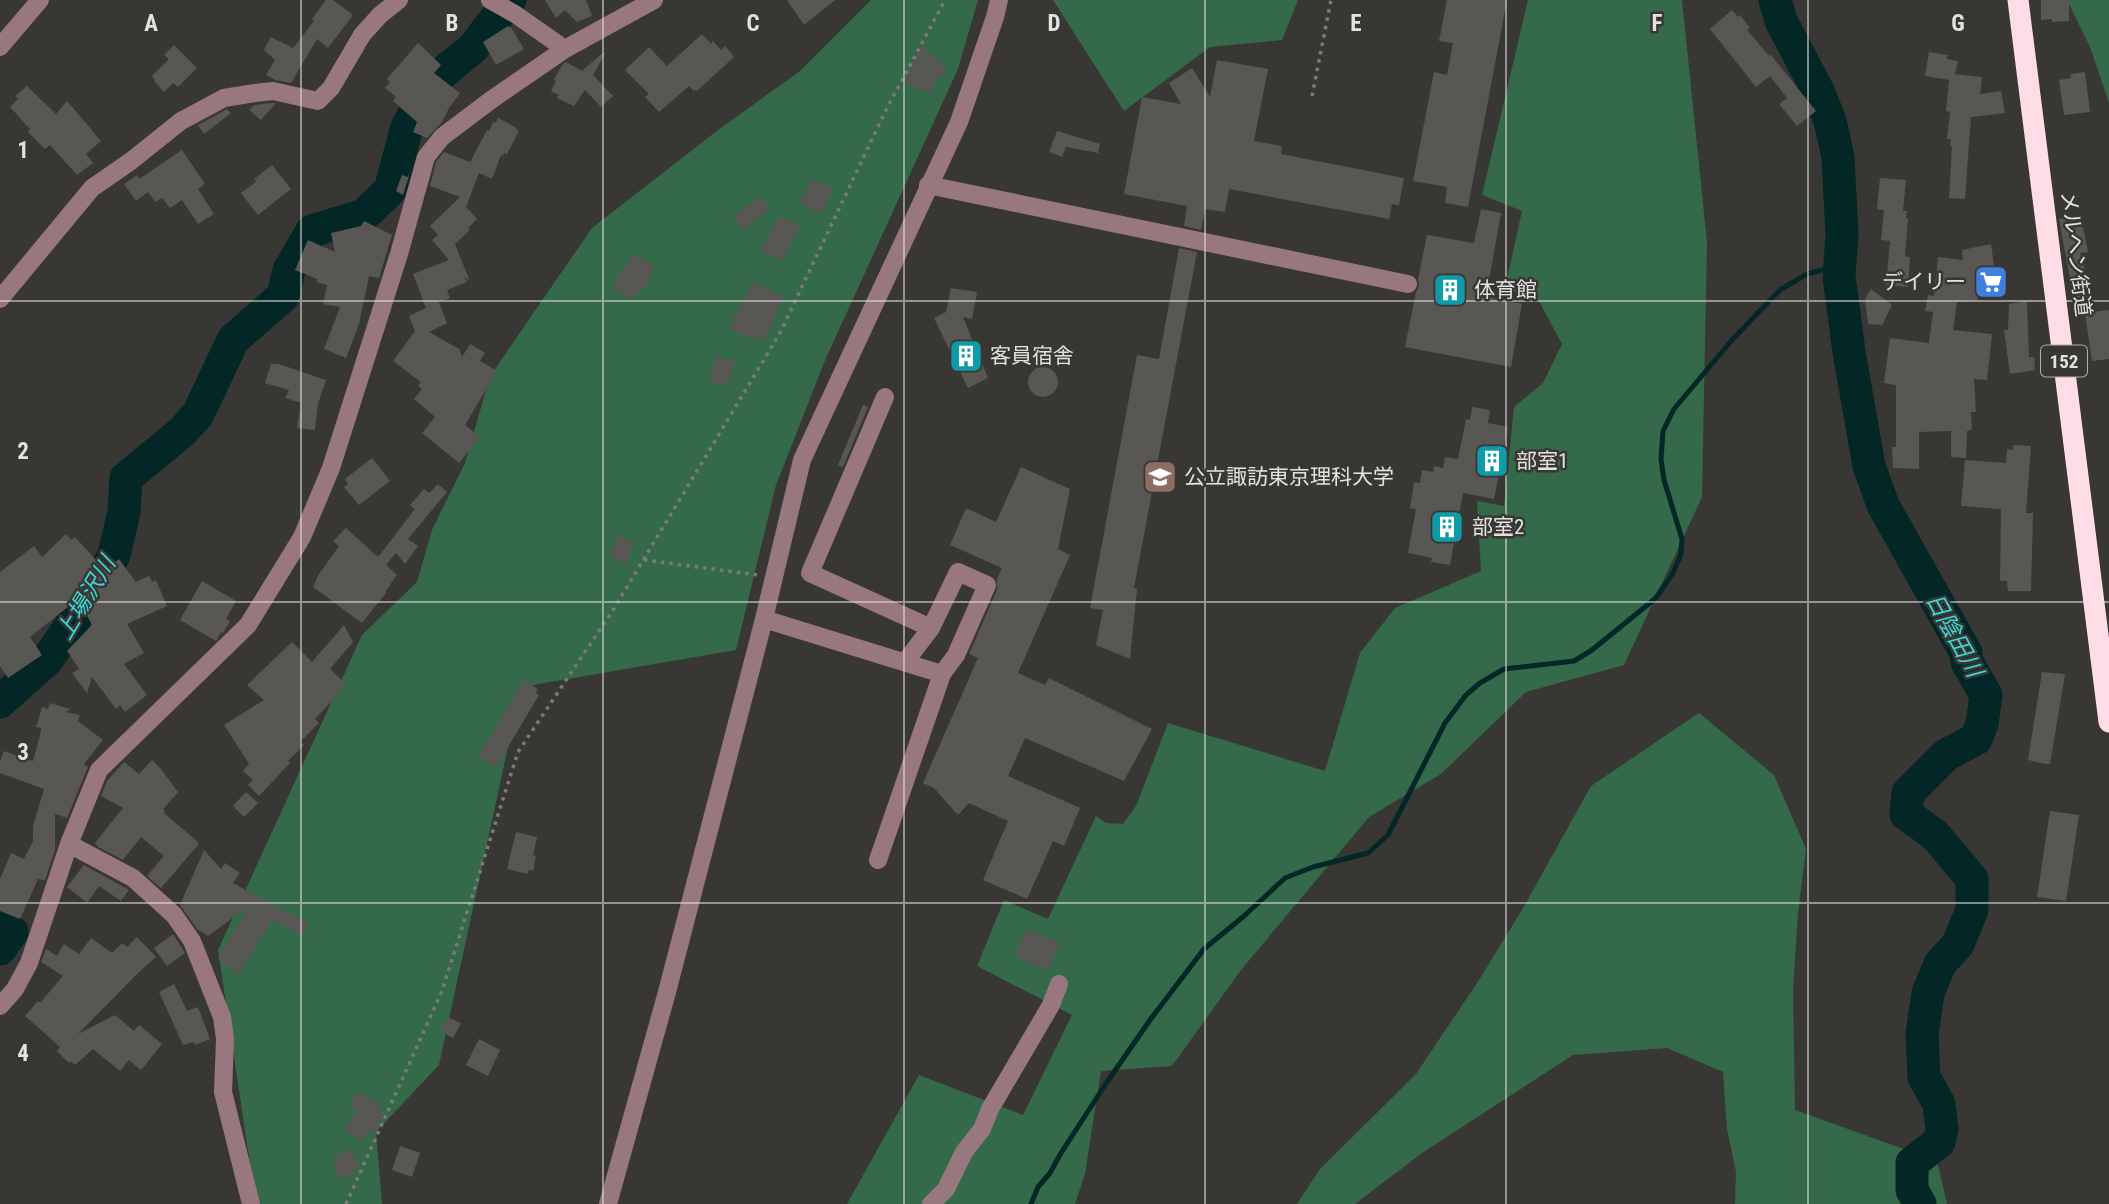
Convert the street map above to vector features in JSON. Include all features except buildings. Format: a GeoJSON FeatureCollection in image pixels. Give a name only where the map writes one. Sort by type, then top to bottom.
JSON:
{"type":"FeatureCollection","features":[{"type":"Feature","properties":{"kind":"highway","name":"メルヘン街道"},"geometry":{"type":"LineString","coordinates":[[2018,0],[2109,722]]}},
{"type":"Feature","properties":{"kind":"street"},"geometry":{"type":"LineString","coordinates":[[0,47],[40,0]]}},
{"type":"Feature","properties":{"kind":"street"},"geometry":{"type":"LineString","coordinates":[[0,299],[92,188],[181,121],[224,98],[255,93],[273,91],[318,101],[331,88],[362,34],[399,0]]}},
{"type":"Feature","properties":{"kind":"street"},"geometry":{"type":"LineString","coordinates":[[0,1006],[15,989],[29,963],[69,844],[99,771],[248,625],[302,537],[331,468],[399,254],[426,158],[442,137],[491,100],[565,49],[654,0]]}},
{"type":"Feature","properties":{"kind":"street"},"geometry":{"type":"LineString","coordinates":[[608,1204],[667,992],[764,619],[802,460],[959,122],[999,0]]}},
{"type":"Feature","properties":{"kind":"street"},"geometry":{"type":"LineString","coordinates":[[493,2],[565,49]]}},
{"type":"Feature","properties":{"kind":"street"},"geometry":{"type":"LineString","coordinates":[[928,185],[1408,284]]}},
{"type":"Feature","properties":{"kind":"street"},"geometry":{"type":"LineString","coordinates":[[885,397],[810,573],[931,628]]}},
{"type":"Feature","properties":{"kind":"street"},"geometry":{"type":"LineString","coordinates":[[878,860],[942,674],[956,655],[987,585],[958,572],[931,628],[905,662]]}},
{"type":"Feature","properties":{"kind":"street"},"geometry":{"type":"LineString","coordinates":[[764,619],[942,674]]}},
{"type":"Feature","properties":{"kind":"street"},"geometry":{"type":"LineString","coordinates":[[69,844],[133,877],[174,915],[192,942],[222,1017],[225,1039],[223,1091],[251,1204]]}},
{"type":"Feature","properties":{"kind":"street"},"geometry":{"type":"LineString","coordinates":[[931,1204],[946,1189],[964,1152],[982,1129],[990,1109],[1051,1005],[1059,984]]}},
{"type":"Feature","properties":{"kind":"path"},"geometry":{"type":"LineString","coordinates":[[346,1204],[442,991],[518,752],[615,607],[780,333],[884,114],[944,0]]}},
{"type":"Feature","properties":{"kind":"path"},"geometry":{"type":"LineString","coordinates":[[1312,96],[1331,0]]}},
{"type":"Feature","properties":{"kind":"path"},"geometry":{"type":"LineString","coordinates":[[643,560],[774,577]]}},
{"type":"Feature","properties":{"kind":"green space"},"geometry":{"type":"Polygon","coordinates":[[[871,0],[978,0],[958,69],[826,358],[776,485],[736,650],[521,687],[439,1065],[376,1132],[382,1204],[256,1204],[218,950],[362,635],[417,582],[432,530],[465,463],[490,376],[592,228],[718,130],[800,71],[871,0]]]}},
{"type":"Feature","properties":{"kind":"green space"},"geometry":{"type":"Polygon","coordinates":[[[1053,0],[1298,0],[1282,40],[1210,47],[1124,111],[1053,0]]]}},
{"type":"Feature","properties":{"kind":"green space"},"geometry":{"type":"Polygon","coordinates":[[[1528,0],[1682,0],[1707,242],[1702,497],[1624,665],[1526,692],[1441,774],[1369,817],[1241,970],[1172,1066],[1101,1071],[1085,1174],[1075,1204],[847,1204],[919,1075],[1023,1115],[1072,1015],[977,966],[1004,900],[1048,919],[1096,816],[1106,823],[1123,824],[1136,806],[1168,723],[1325,771],[1360,653],[1395,608],[1481,571],[1477,501],[1504,506],[1514,407],[1543,383],[1562,344],[1539,301],[1505,288],[1522,211],[1482,195],[1528,0]]]}},
{"type":"Feature","properties":{"kind":"green space"},"geometry":{"type":"Polygon","coordinates":[[[2067,0],[2109,0],[2109,103],[2090,47],[2067,0]]]}},
{"type":"Feature","properties":{"kind":"green space"},"geometry":{"type":"Polygon","coordinates":[[[1699,713],[1774,775],[1806,849],[1793,990],[1795,1110],[1937,1161],[1947,1204],[1735,1204],[1736,1172],[1727,1129],[1723,1072],[1667,1048],[1573,1055],[1422,1153],[1355,1204],[1297,1204],[1320,1169],[1416,1074],[1522,910],[1591,786],[1699,713]]]}},
{"type":"Feature","properties":{"kind":"waterway","name":"上場沢川"},"geometry":{"type":"LineString","coordinates":[[0,702],[47,660],[96,588],[114,555],[124,512],[126,478],[182,432],[198,414],[233,340],[283,296],[289,270],[312,231],[364,215],[390,190],[407,127],[418,107],[442,73],[473,48],[510,0]]}},
{"type":"Feature","properties":{"kind":"waterway","name":"日陰田川"},"geometry":{"type":"LineString","coordinates":[[1775,0],[1781,21],[1819,93],[1830,121],[1838,157],[1842,235],[1839,276],[1869,466],[1883,505],[1966,653],[1967,662],[1986,695],[1982,724],[1976,739],[1946,755],[1908,793],[1906,814],[1935,835],[1972,879],[1972,910],[1958,944],[1940,964],[1928,993],[1922,1034],[1924,1077],[1939,1104],[1942,1129],[1939,1142],[1912,1163],[1912,1190],[1920,1204]]}},
{"type":"Feature","properties":{"kind":"waterway"},"geometry":{"type":"LineString","coordinates":[[1031,1204],[1038,1187],[1050,1173],[1107,1082],[1204,949],[1285,878],[1313,867],[1368,853],[1388,835],[1445,723],[1466,695],[1480,683],[1504,669],[1574,661],[1592,650],[1656,598],[1673,573],[1681,554],[1682,539],[1664,480],[1661,459],[1663,431],[1674,409],[1732,340],[1780,290],[1807,274],[1840,265]]}},
{"type":"Feature","properties":{"kind":"waterway","name":"上場沢川"},"geometry":{"type":"LineString","coordinates":[[0,926],[12,932],[0,949]]}},
{"type":"Feature","properties":{"kind":"place","name":"デイリー"},"geometry":{"type":"Point","coordinates":[1991,282]}},
{"type":"Feature","properties":{"kind":"place","name":"体育館"},"geometry":{"type":"Point","coordinates":[1450,290]}},
{"type":"Feature","properties":{"kind":"place","name":"客員宿舎"},"geometry":{"type":"Point","coordinates":[966,356]}},
{"type":"Feature","properties":{"kind":"place","name":"部室1"},"geometry":{"type":"Point","coordinates":[1492,461]}},
{"type":"Feature","properties":{"kind":"place","name":"公立諏訪東京理科大学"},"geometry":{"type":"Point","coordinates":[1160,477]}},
{"type":"Feature","properties":{"kind":"place","name":"部室2"},"geometry":{"type":"Point","coordinates":[1447,527]}}]}
